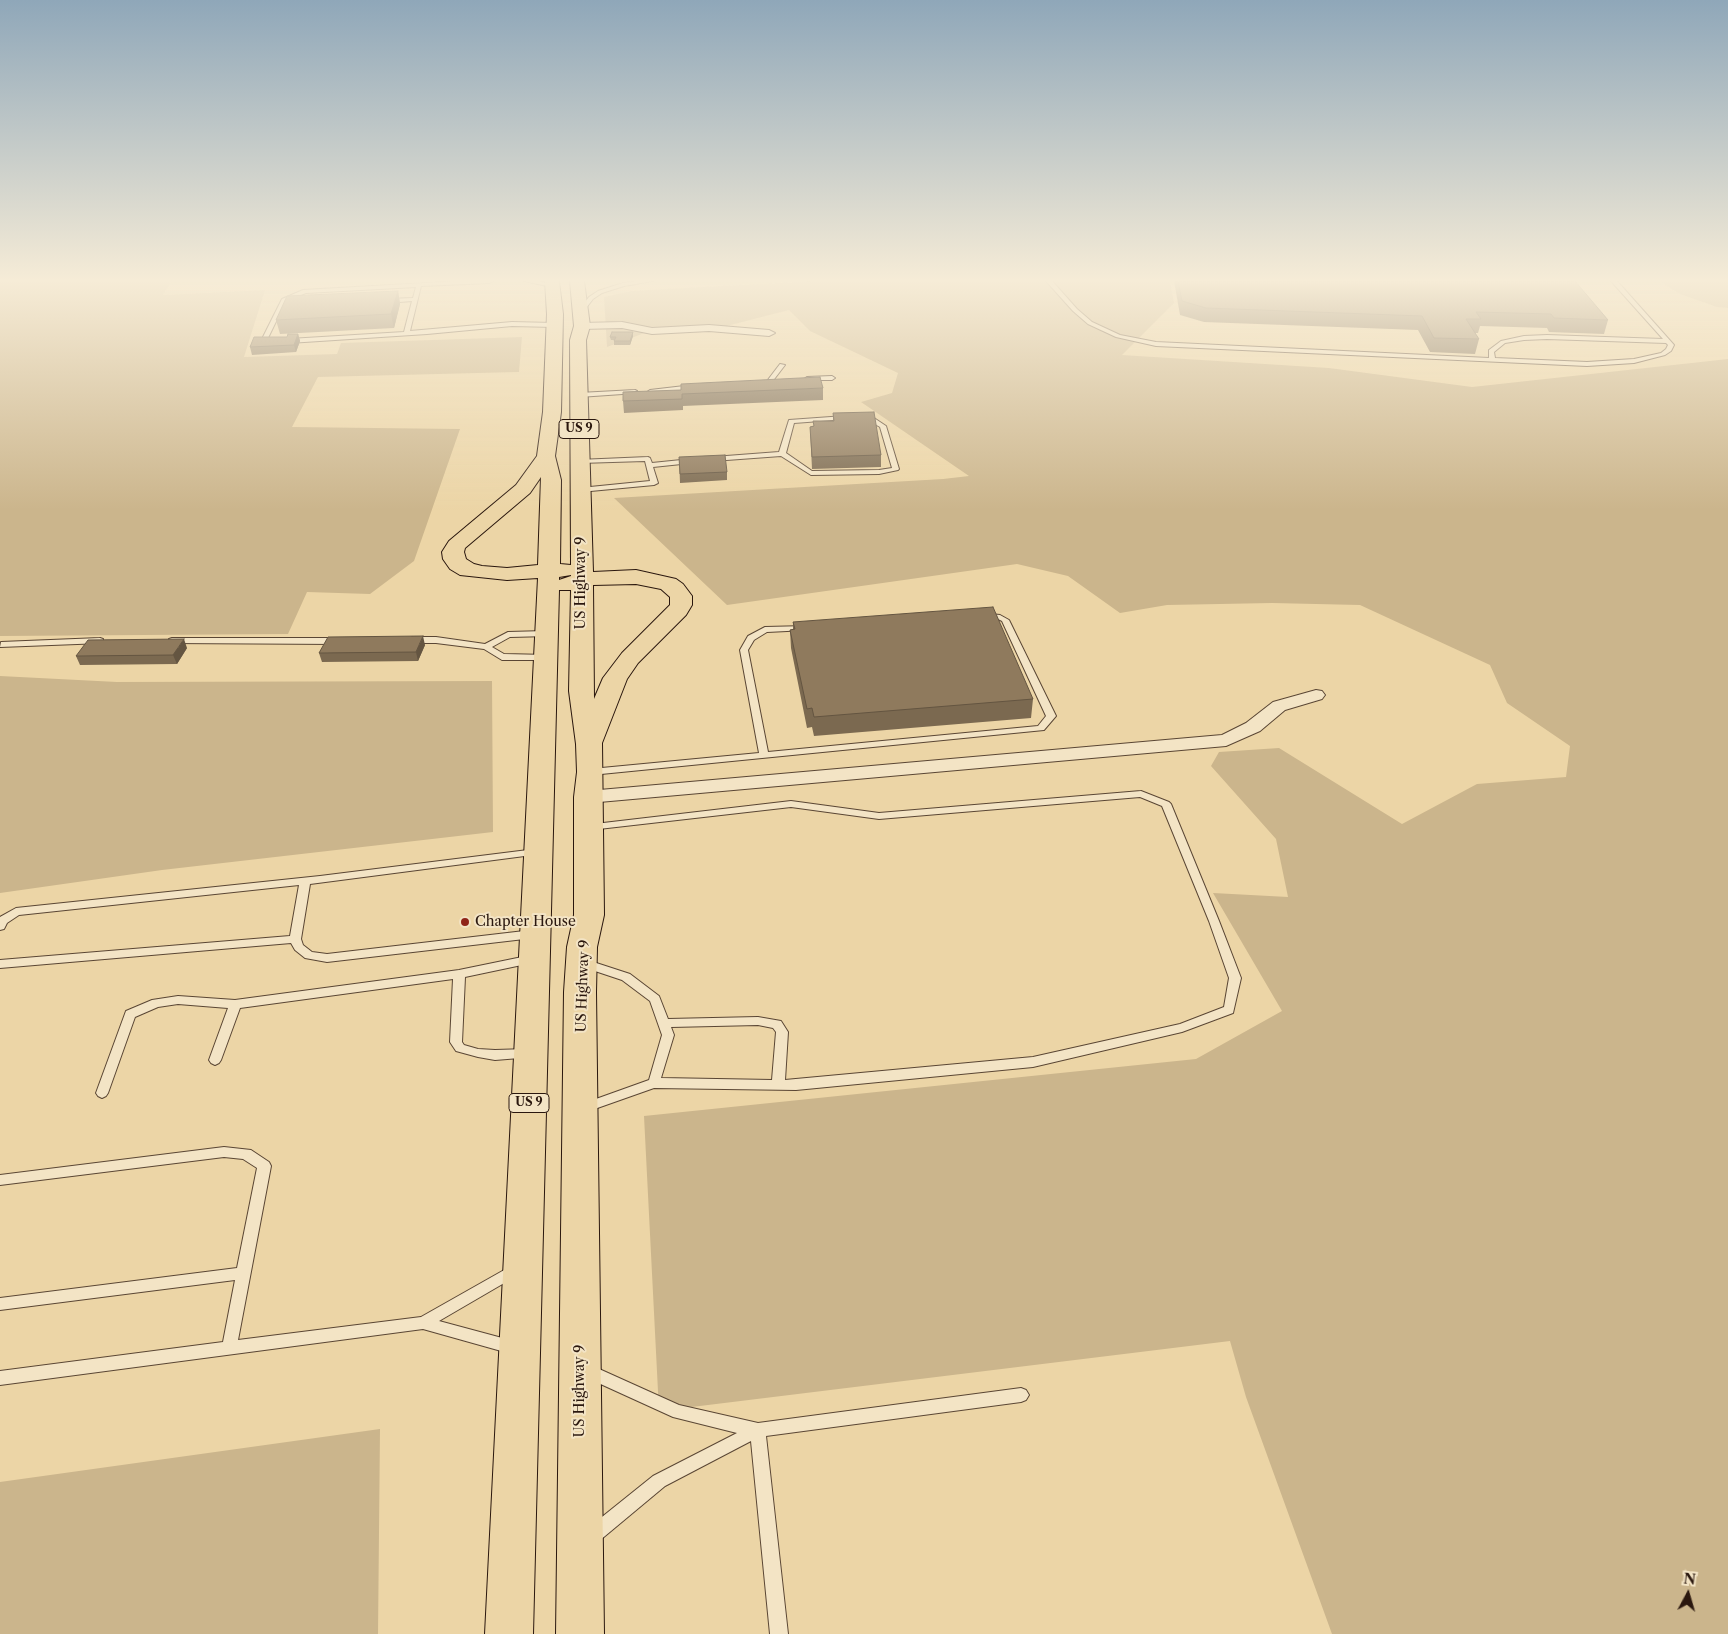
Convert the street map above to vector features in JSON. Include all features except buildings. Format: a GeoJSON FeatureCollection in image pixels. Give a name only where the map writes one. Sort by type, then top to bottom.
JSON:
{"type":"FeatureCollection","features":[{"type":"Feature","properties":{"kind":"highway","name":"US 9"},"geometry":{"type":"LineString","coordinates":[[509,1634],[548,584],[551,480],[546,456],[552,412],[553,357]]}},
{"type":"Feature","properties":{"kind":"highway","name":"US Highway 9"},"geometry":{"type":"LineString","coordinates":[[578,357],[582,692],[589,785],[589,915],[582,947],[580,1109],[580,1634]]}},
{"type":"Feature","properties":{"kind":"highway"},"geometry":{"type":"LineString","coordinates":[[546,456],[523,489],[464,536],[453,552],[454,559],[458,564],[468,570],[507,574],[548,584],[564,585],[582,573],[636,576],[668,584],[676,589],[680,596],[681,605],[678,610],[620,669],[615,678],[589,785]]}},
{"type":"Feature","properties":{"kind":"street"},"geometry":{"type":"LineString","coordinates":[[589,785],[1226,740],[1253,727],[1279,706],[1316,695]]}},
{"type":"Feature","properties":{"kind":"lane"},"geometry":{"type":"LineString","coordinates":[[1424,357],[1587,364],[1617,363],[1646,357]]}},
{"type":"Feature","properties":{"kind":"lane"},"geometry":{"type":"LineString","coordinates":[[770,381],[782,365]]}},
{"type":"Feature","properties":{"kind":"lane"},"geometry":{"type":"LineString","coordinates":[[796,380],[832,378]]}},
{"type":"Feature","properties":{"kind":"lane"},"geometry":{"type":"LineString","coordinates":[[761,382],[779,381]]}},
{"type":"Feature","properties":{"kind":"lane"},"geometry":{"type":"LineString","coordinates":[[579,395],[657,391],[700,386]]}},
{"type":"Feature","properties":{"kind":"lane"},"geometry":{"type":"LineString","coordinates":[[650,465],[782,454],[811,473],[879,472],[896,469],[883,426],[868,416],[858,417]]}},
{"type":"Feature","properties":{"kind":"lane"},"geometry":{"type":"LineString","coordinates":[[782,454],[792,421],[848,417]]}},
{"type":"Feature","properties":{"kind":"lane"},"geometry":{"type":"LineString","coordinates":[[580,461],[648,459],[654,484],[580,490]]}},
{"type":"Feature","properties":{"kind":"lane"},"geometry":{"type":"LineString","coordinates":[[589,785],[764,756],[1041,728],[1051,716],[1006,620],[1000,616],[971,616]]}},
{"type":"Feature","properties":{"kind":"lane"},"geometry":{"type":"LineString","coordinates":[[764,756],[744,650],[751,638],[766,630],[814,627]]}},
{"type":"Feature","properties":{"kind":"lane"},"geometry":{"type":"LineString","coordinates":[[486,647],[508,635],[546,645]]}},
{"type":"Feature","properties":{"kind":"lane"},"geometry":{"type":"LineString","coordinates":[[164,641],[348,640]]}},
{"type":"Feature","properties":{"kind":"lane"},"geometry":{"type":"LineString","coordinates":[[406,640],[436,640],[486,647],[502,657],[546,645]]}},
{"type":"Feature","properties":{"kind":"lane"},"geometry":{"type":"LineString","coordinates":[[1,645],[106,641]]}},
{"type":"Feature","properties":{"kind":"lane"},"geometry":{"type":"LineString","coordinates":[[580,1109],[654,1083],[796,1085],[1033,1062],[1182,1028],[1229,1010],[1235,978],[1214,920],[1166,804],[1142,794],[879,816],[791,804],[589,785]]}},
{"type":"Feature","properties":{"kind":"lane"},"geometry":{"type":"LineString","coordinates":[[0,926],[2,921],[16,912],[306,881],[539,852]]}},
{"type":"Feature","properties":{"kind":"lane"},"geometry":{"type":"LineString","coordinates":[[306,881],[295,939],[299,947],[309,955],[327,958],[536,946]]}},
{"type":"Feature","properties":{"kind":"lane"},"geometry":{"type":"LineString","coordinates":[[0,964],[295,939]]}},
{"type":"Feature","properties":{"kind":"lane"},"geometry":{"type":"LineString","coordinates":[[102,1093],[130,1014],[156,1003],[178,1000],[235,1004],[459,974],[536,946]]}},
{"type":"Feature","properties":{"kind":"lane"},"geometry":{"type":"LineString","coordinates":[[582,962],[626,976],[655,999],[668,1035],[654,1083]]}},
{"type":"Feature","properties":{"kind":"lane"},"geometry":{"type":"LineString","coordinates":[[459,974],[456,1042],[460,1048],[495,1055],[531,1054]]}},
{"type":"Feature","properties":{"kind":"lane"},"geometry":{"type":"LineString","coordinates":[[215,1060],[235,1004]]}},
{"type":"Feature","properties":{"kind":"lane"},"geometry":{"type":"LineString","coordinates":[[663,1023],[758,1021],[777,1024],[782,1032],[778,1085]]}},
{"type":"Feature","properties":{"kind":"lane"},"geometry":{"type":"LineString","coordinates":[[0,1180],[224,1152],[246,1154],[264,1166],[229,1348]]}},
{"type":"Feature","properties":{"kind":"lane"},"geometry":{"type":"LineString","coordinates":[[423,1323],[522,1266]]}},
{"type":"Feature","properties":{"kind":"lane"},"geometry":{"type":"LineString","coordinates":[[0,1304],[244,1273]]}},
{"type":"Feature","properties":{"kind":"lane"},"geometry":{"type":"LineString","coordinates":[[0,1378],[423,1323],[519,1349]]}},
{"type":"Feature","properties":{"kind":"lane"},"geometry":{"type":"LineString","coordinates":[[580,1367],[678,1412],[758,1430]]}},
{"type":"Feature","properties":{"kind":"lane"},"geometry":{"type":"LineString","coordinates":[[580,1545],[660,1481],[758,1430],[1022,1395]]}},
{"type":"Feature","properties":{"kind":"lane"},"geometry":{"type":"LineString","coordinates":[[758,1430],[779,1634]]}},
{"type":"Feature","properties":{"kind":"shaded area"},"geometry":{"type":"Polygon","coordinates":[[[0,357],[520,357],[519,372],[318,377],[292,427],[460,429],[414,561],[370,594],[307,592],[288,634],[0,636],[0,357]]]}},
{"type":"Feature","properties":{"kind":"shaded area"},"geometry":{"type":"Polygon","coordinates":[[[865,357],[1158,357],[1329,368],[1472,387],[1728,359],[1728,1634],[1332,1634],[1246,1397],[1230,1341],[659,1411],[644,1116],[1196,1059],[1282,1011],[1213,893],[1288,897],[1276,839],[1211,766],[1219,752],[1279,748],[1402,824],[1477,784],[1566,777],[1570,746],[1507,703],[1490,665],[1360,605],[1272,603],[1167,605],[1120,613],[1068,576],[1017,564],[727,605],[614,498],[969,476],[861,402],[892,393],[898,373],[865,357]]]}},
{"type":"Feature","properties":{"kind":"shaded area"},"geometry":{"type":"Polygon","coordinates":[[[0,676],[117,682],[492,681],[493,832],[162,870],[0,893],[0,676]]]}},
{"type":"Feature","properties":{"kind":"shaded area"},"geometry":{"type":"Polygon","coordinates":[[[380,1429],[378,1634],[0,1634],[0,1482],[380,1429]]]}},
{"type":"Feature","properties":{"kind":"place","name":"Chapter House"},"geometry":{"type":"Point","coordinates":[465,922]}}]}
